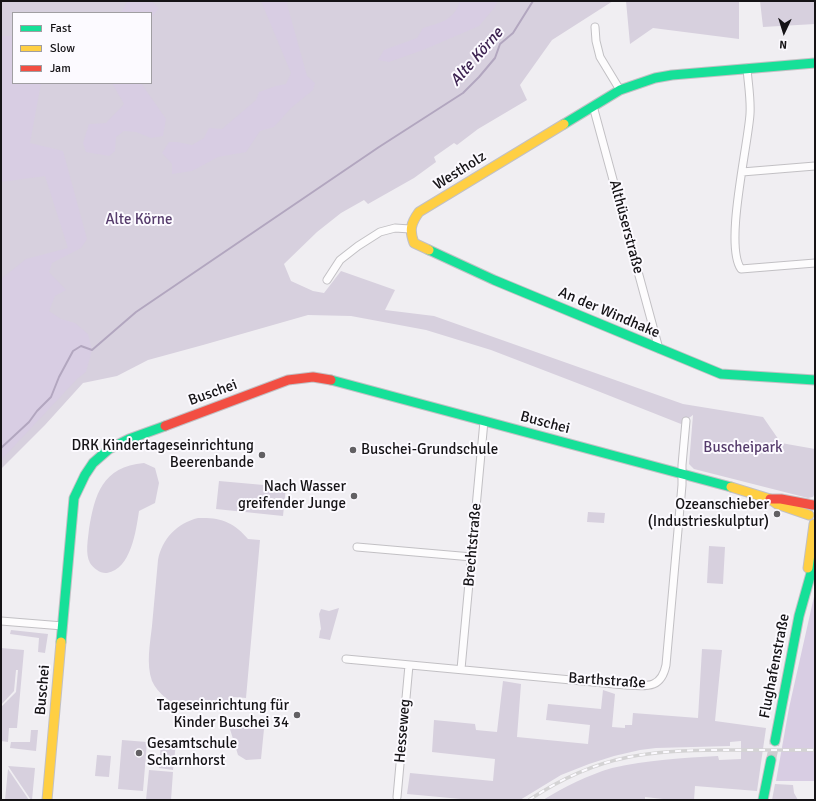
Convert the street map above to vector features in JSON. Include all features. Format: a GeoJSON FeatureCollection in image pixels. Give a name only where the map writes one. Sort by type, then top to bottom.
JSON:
{"type":"FeatureCollection","features":[{"type":"Feature","properties":{"kind":"street"},"geometry":{"type":"LineString","coordinates":[[595,27],[596,41],[600,57],[620,90]]}},
{"type":"Feature","properties":{"kind":"street","name":"Westholz"},"geometry":{"type":"LineString","coordinates":[[410,229],[413,220],[419,212],[620,90],[661,77],[815,63]]}},
{"type":"Feature","properties":{"kind":"street"},"geometry":{"type":"LineString","coordinates":[[747,68],[750,112],[735,227],[736,253],[739,265],[741,269],[815,263]]}},
{"type":"Feature","properties":{"kind":"street","name":"Althüserstraße"},"geometry":{"type":"LineString","coordinates":[[593,106],[659,349]]}},
{"type":"Feature","properties":{"kind":"street"},"geometry":{"type":"LineString","coordinates":[[742,172],[815,166]]}},
{"type":"Feature","properties":{"kind":"street"},"geometry":{"type":"LineString","coordinates":[[327,280],[340,260],[380,232],[395,228],[410,229]]}},
{"type":"Feature","properties":{"kind":"street","name":"An der Windhake"},"geometry":{"type":"LineString","coordinates":[[410,229],[414,243],[494,280],[720,374],[815,380]]}},
{"type":"Feature","properties":{"kind":"street","name":"Buschei"},"geometry":{"type":"LineString","coordinates":[[47,800],[74,498],[85,474],[93,463],[109,449],[129,439],[288,380],[306,378],[328,379],[682,474],[770,499],[777,504],[809,515]]}},
{"type":"Feature","properties":{"kind":"street","name":"Brechtstraße"},"geometry":{"type":"LineString","coordinates":[[461,669],[484,421]]}},
{"type":"Feature","properties":{"kind":"street"},"geometry":{"type":"LineString","coordinates":[[682,474],[686,421]]}},
{"type":"Feature","properties":{"kind":"street","name":"Barthstraße"},"geometry":{"type":"LineString","coordinates":[[346,659],[644,686],[655,684],[661,679],[666,665],[682,474]]}},
{"type":"Feature","properties":{"kind":"street","name":"Buschei"},"geometry":{"type":"LineString","coordinates":[[770,499],[779,497],[805,504],[814,504]]}},
{"type":"Feature","properties":{"kind":"street"},"geometry":{"type":"LineString","coordinates":[[809,515],[810,508],[814,504]]}},
{"type":"Feature","properties":{"kind":"street","name":"Flughafenstraße"},"geometry":{"type":"LineString","coordinates":[[804,597],[803,590],[814,524],[809,515]]}},
{"type":"Feature","properties":{"kind":"street"},"geometry":{"type":"LineString","coordinates":[[357,547],[472,557]]}},
{"type":"Feature","properties":{"kind":"street","name":"Flughafenstraße"},"geometry":{"type":"LineString","coordinates":[[775,741],[804,597],[815,559]]}},
{"type":"Feature","properties":{"kind":"street"},"geometry":{"type":"LineString","coordinates":[[1,621],[63,626]]}},
{"type":"Feature","properties":{"kind":"street","name":"Hesseweg"},"geometry":{"type":"LineString","coordinates":[[397,797],[409,665]]}},
{"type":"Feature","properties":{"kind":"street"},"geometry":{"type":"LineString","coordinates":[[763,800],[771,760]]}},
{"type":"Feature","properties":{"kind":"green space","name":"Alte Körne"},"geometry":{"type":"Polygon","coordinates":[[[1,1],[613,1],[552,40],[520,85],[527,100],[478,129],[457,145],[454,143],[434,157],[436,162],[414,178],[368,204],[364,200],[341,213],[317,232],[284,264],[291,281],[313,291],[324,293],[341,271],[395,290],[385,310],[434,316],[683,404],[763,417],[781,443],[815,449],[815,493],[813,497],[808,498],[694,469],[689,464],[693,415],[681,424],[491,350],[426,330],[351,316],[308,315],[148,360],[117,376],[83,383],[45,425],[1,469],[1,1]]]}},
{"type":"Feature","properties":{"kind":"green space"},"geometry":{"type":"Polygon","coordinates":[[[626,1],[739,1],[739,39],[653,28],[630,44],[626,1]]]}},
{"type":"Feature","properties":{"kind":"green space"},"geometry":{"type":"Polygon","coordinates":[[[760,1],[815,1],[815,24],[763,27],[760,1]]]}},
{"type":"Feature","properties":{"kind":"green space"},"geometry":{"type":"Polygon","coordinates":[[[144,463],[155,468],[159,483],[155,503],[139,511],[131,548],[122,564],[115,570],[107,573],[100,572],[90,563],[87,551],[91,516],[98,494],[103,484],[110,476],[119,470],[144,463]]]}},
{"type":"Feature","properties":{"kind":"green space"},"geometry":{"type":"Polygon","coordinates":[[[219,481],[286,487],[283,516],[216,509],[219,481]]]}},
{"type":"Feature","properties":{"kind":"green space"},"geometry":{"type":"Polygon","coordinates":[[[588,512],[605,513],[604,523],[587,522],[588,512]]]}},
{"type":"Feature","properties":{"kind":"green space"},"geometry":{"type":"Polygon","coordinates":[[[198,518],[213,518],[226,522],[237,528],[248,539],[260,540],[246,698],[234,697],[210,710],[203,711],[190,710],[178,706],[161,694],[152,681],[149,668],[158,560],[160,552],[167,539],[177,528],[190,520],[198,518]]]}},
{"type":"Feature","properties":{"kind":"green space"},"geometry":{"type":"Polygon","coordinates":[[[709,546],[725,547],[723,584],[707,583],[709,546]]]}},
{"type":"Feature","properties":{"kind":"green space"},"geometry":{"type":"Polygon","coordinates":[[[339,608],[330,640],[319,638],[321,629],[319,614],[321,609],[329,611],[339,608]]]}},
{"type":"Feature","properties":{"kind":"green space"},"geometry":{"type":"Polygon","coordinates":[[[11,630],[48,634],[45,653],[38,652],[39,638],[10,634],[11,630]]]}},
{"type":"Feature","properties":{"kind":"green space"},"geometry":{"type":"Polygon","coordinates":[[[1,648],[24,650],[17,728],[9,728],[8,742],[1,741],[1,707],[16,692],[18,670],[16,670],[14,691],[1,705],[1,648]]]}},
{"type":"Feature","properties":{"kind":"green space"},"geometry":{"type":"Polygon","coordinates":[[[702,649],[722,650],[715,721],[766,728],[757,791],[695,786],[694,800],[672,800],[645,797],[645,800],[543,800],[585,778],[625,765],[718,756],[719,760],[741,759],[741,741],[730,742],[730,746],[656,748],[614,756],[561,775],[520,800],[472,800],[407,794],[410,773],[493,781],[495,759],[432,752],[434,720],[475,724],[476,730],[497,732],[503,681],[521,684],[517,737],[588,744],[590,725],[546,720],[548,704],[601,709],[603,690],[615,694],[612,727],[625,728],[625,725],[632,725],[633,713],[698,718],[702,649]]]}},
{"type":"Feature","properties":{"kind":"green space"},"geometry":{"type":"Polygon","coordinates":[[[229,726],[264,729],[261,759],[246,760],[238,755],[229,726]]]}},
{"type":"Feature","properties":{"kind":"green space"},"geometry":{"type":"Polygon","coordinates":[[[31,730],[38,730],[36,751],[10,748],[11,742],[30,742],[31,730]]]}},
{"type":"Feature","properties":{"kind":"green space"},"geometry":{"type":"Polygon","coordinates":[[[122,740],[147,742],[143,791],[118,789],[122,740]]]}},
{"type":"Feature","properties":{"kind":"green space"},"geometry":{"type":"Polygon","coordinates":[[[161,742],[176,743],[173,770],[159,768],[161,742]]]}},
{"type":"Feature","properties":{"kind":"green space"},"geometry":{"type":"Polygon","coordinates":[[[97,755],[111,756],[109,777],[95,776],[97,755]]]}},
{"type":"Feature","properties":{"kind":"green space"},"geometry":{"type":"Polygon","coordinates":[[[8,766],[35,768],[32,800],[31,800],[8,766]]]}},
{"type":"Feature","properties":{"kind":"green space"},"geometry":{"type":"Polygon","coordinates":[[[8,769],[29,800],[5,800],[8,769]]]}},
{"type":"Feature","properties":{"kind":"green space"},"geometry":{"type":"Polygon","coordinates":[[[149,770],[173,772],[171,800],[146,800],[149,770]]]}},
{"type":"Feature","properties":{"kind":"green space"},"geometry":{"type":"Polygon","coordinates":[[[775,784],[793,785],[794,793],[798,800],[772,800],[775,784]]]}},
{"type":"Feature","properties":{"kind":"shaded area"},"geometry":{"type":"Polygon","coordinates":[[[127,1],[151,1],[159,8],[152,17],[152,12],[120,12],[123,10],[127,1]]]}},
{"type":"Feature","properties":{"kind":"shaded area"},"geometry":{"type":"Polygon","coordinates":[[[261,1],[288,1],[287,4],[307,76],[315,83],[313,90],[291,108],[274,127],[260,131],[246,152],[218,157],[192,171],[172,174],[172,164],[162,153],[169,142],[192,145],[204,138],[209,128],[222,129],[256,100],[259,92],[286,84],[291,73],[261,1]]]}},
{"type":"Feature","properties":{"kind":"shaded area"},"geometry":{"type":"Polygon","coordinates":[[[460,1],[498,1],[495,7],[479,26],[423,50],[389,62],[378,60],[384,50],[417,38],[423,28],[440,23],[450,17],[454,13],[460,1]]]}},
{"type":"Feature","properties":{"kind":"shaded area"},"geometry":{"type":"Polygon","coordinates":[[[1,36],[12,36],[12,84],[41,84],[30,143],[63,151],[87,239],[81,248],[52,263],[49,272],[66,290],[55,296],[49,311],[61,319],[75,323],[88,334],[92,350],[86,372],[78,378],[1,460],[1,279],[26,259],[68,248],[45,176],[1,182],[1,36]]]}},
{"type":"Feature","properties":{"kind":"shaded area"},"geometry":{"type":"Polygon","coordinates":[[[113,84],[142,84],[166,119],[163,136],[151,138],[136,132],[124,131],[116,137],[115,151],[109,156],[86,152],[83,143],[89,124],[106,123],[124,104],[113,84]]]}},
{"type":"Feature","properties":{"kind":"shaded area"},"geometry":{"type":"Polygon","coordinates":[[[815,592],[815,781],[776,781],[789,708],[815,592]]]}},
{"type":"Feature","properties":{"kind":"waterway","name":"Alte Körne"},"geometry":{"type":"LineString","coordinates":[[1,448],[29,422],[37,411],[51,397],[59,377],[73,351],[81,346],[92,350],[136,312],[379,147],[463,93],[495,58],[500,44],[513,33],[533,1]]}},
{"type":"Feature","properties":{"kind":"tunnel"},"geometry":{"type":"LineString","coordinates":[[771,760],[775,741]]}},
{"type":"Feature","properties":{"kind":"railway"},"geometry":{"type":"LineString","coordinates":[[529,800],[564,779],[589,768],[640,755],[697,750],[815,750]]}},
{"type":"Feature","properties":{"kind":"traffic: fast"},"geometry":{"type":"LineString","coordinates":[[564,124],[620,90],[655,78],[672,75],[815,63]]}},
{"type":"Feature","properties":{"kind":"traffic: fast"},"geometry":{"type":"LineString","coordinates":[[429,250],[494,280],[721,374],[815,380]]}},
{"type":"Feature","properties":{"kind":"traffic: fast"},"geometry":{"type":"LineString","coordinates":[[331,380],[731,487]]}},
{"type":"Feature","properties":{"kind":"traffic: fast"},"geometry":{"type":"LineString","coordinates":[[61,642],[74,498],[85,475],[93,463],[109,449],[129,439],[165,426]]}},
{"type":"Feature","properties":{"kind":"traffic: fast"},"geometry":{"type":"LineString","coordinates":[[775,741],[799,616],[815,559]]}},
{"type":"Feature","properties":{"kind":"traffic: fast"},"geometry":{"type":"LineString","coordinates":[[763,800],[771,760]]}},
{"type":"Feature","properties":{"kind":"traffic: slow"},"geometry":{"type":"LineString","coordinates":[[429,250],[414,243],[412,238],[411,230],[414,220],[419,212],[564,124]]}},
{"type":"Feature","properties":{"kind":"traffic: slow"},"geometry":{"type":"LineString","coordinates":[[731,487],[770,499],[777,504],[809,515]]}},
{"type":"Feature","properties":{"kind":"traffic: slow"},"geometry":{"type":"LineString","coordinates":[[808,568],[814,524]]}},
{"type":"Feature","properties":{"kind":"traffic: slow"},"geometry":{"type":"LineString","coordinates":[[47,800],[61,642]]}},
{"type":"Feature","properties":{"kind":"traffic: jam"},"geometry":{"type":"LineString","coordinates":[[165,426],[288,380],[313,377],[331,380]]}},
{"type":"Feature","properties":{"kind":"traffic: jam"},"geometry":{"type":"LineString","coordinates":[[770,499],[781,499],[813,505]]}},
{"type":"Feature","properties":{"kind":"place","name":"Buschei-Grundschule"},"geometry":{"type":"Point","coordinates":[353,450]}},
{"type":"Feature","properties":{"kind":"place","name":"DRK Kindertageseinrichtung Beerenbande"},"geometry":{"type":"Point","coordinates":[262,455]}},
{"type":"Feature","properties":{"kind":"place","name":"Nach Wasser greifender Junge"},"geometry":{"type":"Point","coordinates":[354,496]}},
{"type":"Feature","properties":{"kind":"place","name":"Ozeanschieber (Industrieskulptur)"},"geometry":{"type":"Point","coordinates":[777,514]}},
{"type":"Feature","properties":{"kind":"place","name":"Tageseinrichtung für Kinder Buschei 34"},"geometry":{"type":"Point","coordinates":[297,715]}},
{"type":"Feature","properties":{"kind":"place","name":"Gesamtschule Scharnhorst"},"geometry":{"type":"Point","coordinates":[139,753]}},
{"type":"Feature","properties":{"kind":"park label","name":"Buscheipark"},"geometry":{"type":"Point","coordinates":[743,448]}}]}
